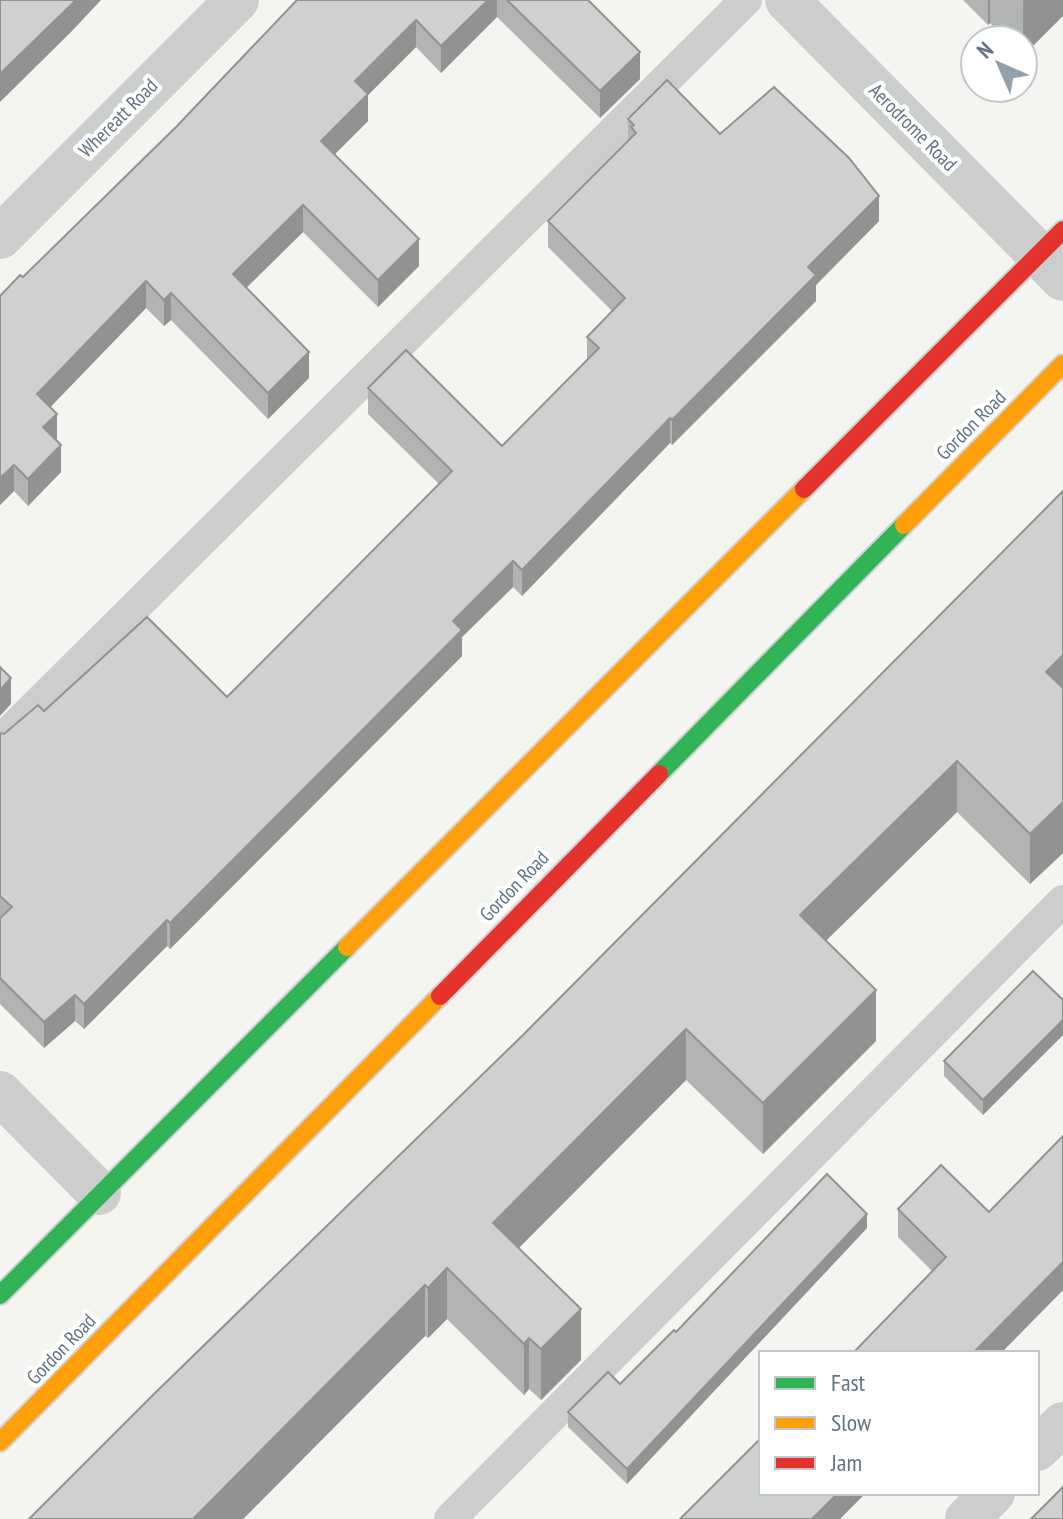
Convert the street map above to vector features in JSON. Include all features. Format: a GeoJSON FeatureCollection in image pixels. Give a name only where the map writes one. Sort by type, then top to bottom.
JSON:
{"type":"FeatureCollection","features":[{"type":"Feature","properties":{"kind":"main road"},"geometry":{"type":"LineString","coordinates":[[0,1295],[99,1193],[1055,255]]}},
{"type":"Feature","properties":{"kind":"main road","name":"Gordon Road"},"geometry":{"type":"LineString","coordinates":[[0,1442],[1063,364]]}},
{"type":"Feature","properties":{"kind":"street","name":"Whereatt Road"},"geometry":{"type":"LineString","coordinates":[[0,237],[237,0]]}},
{"type":"Feature","properties":{"kind":"street","name":"Aerodrome Road"},"geometry":{"type":"LineString","coordinates":[[787,0],[1055,255]]}},
{"type":"Feature","properties":{"kind":"street"},"geometry":{"type":"LineString","coordinates":[[0,1093],[99,1193]]}},
{"type":"Feature","properties":{"kind":"street"},"geometry":{"type":"LineString","coordinates":[[1039,1447],[1063,1424]]}},
{"type":"Feature","properties":{"kind":"street"},"geometry":{"type":"LineString","coordinates":[[967,1519],[991,1495]]}},
{"type":"Feature","properties":{"kind":"lane"},"geometry":{"type":"LineString","coordinates":[[0,741],[746,0]]}},
{"type":"Feature","properties":{"kind":"lane"},"geometry":{"type":"LineString","coordinates":[[450,1519],[1063,901]]}},
{"type":"Feature","properties":{"kind":"building"},"geometry":{"type":"Polygon","coordinates":[[[0,0],[76,0],[0,74],[0,0]]]}},
{"type":"Feature","properties":{"kind":"building"},"geometry":{"type":"Polygon","coordinates":[[[297,0],[488,0],[441,46],[416,20],[355,81],[368,94],[321,141],[419,239],[378,280],[303,205],[233,274],[309,352],[268,393],[171,293],[164,300],[146,281],[37,394],[57,414],[43,427],[61,445],[28,479],[14,465],[0,478],[0,296],[177,126],[297,0]]]}},
{"type":"Feature","properties":{"kind":"building"},"geometry":{"type":"Polygon","coordinates":[[[507,0],[588,0],[640,52],[600,91],[507,0]]]}},
{"type":"Feature","properties":{"kind":"building"},"geometry":{"type":"Polygon","coordinates":[[[667,80],[720,134],[774,87],[849,158],[879,196],[808,267],[816,275],[672,420],[670,418],[522,570],[513,561],[453,621],[462,630],[170,923],[167,920],[84,1004],[75,995],[44,1022],[0,978],[0,918],[12,907],[0,896],[0,733],[4,734],[38,705],[44,711],[147,617],[227,697],[452,471],[368,388],[406,350],[502,446],[599,348],[587,337],[625,298],[548,221],[636,133],[628,119],[667,80]]]}},
{"type":"Feature","properties":{"kind":"building"},"geometry":{"type":"Polygon","coordinates":[[[1063,491],[1063,655],[1046,672],[1063,688],[1063,802],[1030,834],[957,761],[800,915],[876,990],[763,1103],[686,1029],[493,1223],[581,1309],[541,1349],[529,1338],[524,1344],[447,1268],[428,1288],[425,1285],[193,1519],[29,1519],[522,1036],[1063,491]]]}},
{"type":"Feature","properties":{"kind":"building"},"geometry":{"type":"Polygon","coordinates":[[[0,667],[11,678],[0,690],[0,667]]]}},
{"type":"Feature","properties":{"kind":"building"},"geometry":{"type":"Polygon","coordinates":[[[1033,971],[1063,1000],[1063,1020],[983,1100],[944,1061],[1033,971]]]}},
{"type":"Feature","properties":{"kind":"building"},"geometry":{"type":"Polygon","coordinates":[[[1063,1136],[1063,1262],[975,1351],[855,1351],[946,1257],[898,1209],[941,1165],[989,1212],[1063,1136]]]}},
{"type":"Feature","properties":{"kind":"building"},"geometry":{"type":"Polygon","coordinates":[[[827,1174],[867,1214],[627,1469],[568,1412],[608,1372],[620,1384],[674,1330],[676,1332],[827,1174]]]}},
{"type":"Feature","properties":{"kind":"building"},"geometry":{"type":"Polygon","coordinates":[[[759,1440],[759,1495],[836,1495],[812,1519],[680,1519],[759,1440]]]}},
{"type":"Feature","properties":{"kind":"building"},"geometry":{"type":"Polygon","coordinates":[[[1063,1487],[1063,1519],[1031,1519],[1063,1487]]]}},
{"type":"Feature","properties":{"kind":"traffic: fast"},"geometry":{"type":"LineString","coordinates":[[659,774],[904,525]]}},
{"type":"Feature","properties":{"kind":"traffic: fast"},"geometry":{"type":"LineString","coordinates":[[0,1295],[347,947]]}},
{"type":"Feature","properties":{"kind":"traffic: slow"},"geometry":{"type":"LineString","coordinates":[[904,525],[1063,364]]}},
{"type":"Feature","properties":{"kind":"traffic: slow"},"geometry":{"type":"LineString","coordinates":[[347,947],[804,489]]}},
{"type":"Feature","properties":{"kind":"traffic: slow"},"geometry":{"type":"LineString","coordinates":[[0,1442],[440,996]]}},
{"type":"Feature","properties":{"kind":"traffic: jam"},"geometry":{"type":"LineString","coordinates":[[804,489],[1063,230]]}},
{"type":"Feature","properties":{"kind":"traffic: jam"},"geometry":{"type":"LineString","coordinates":[[440,996],[659,774]]}}]}
